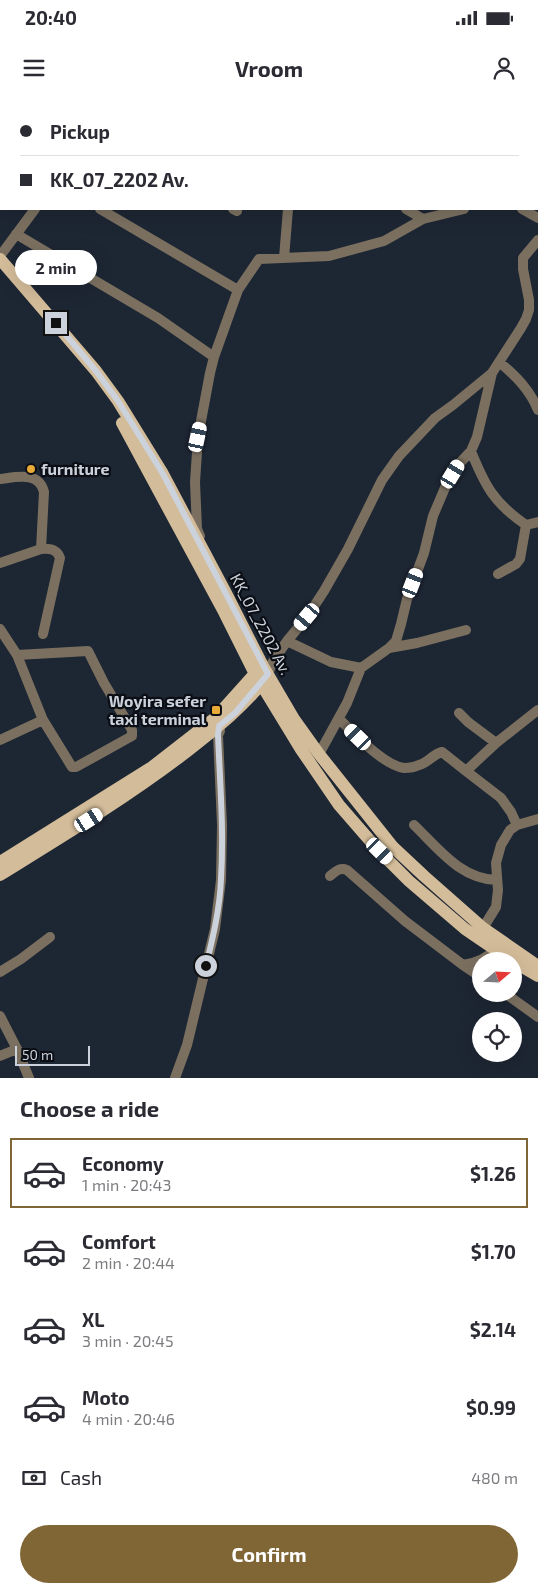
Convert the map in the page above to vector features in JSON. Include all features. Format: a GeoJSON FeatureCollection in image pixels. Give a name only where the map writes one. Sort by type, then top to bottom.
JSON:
{"type":"FeatureCollection","features":[{"type":"Feature","properties":{"kind":"main road","name":"KK_07_2202 Av."},"geometry":{"type":"LineString","coordinates":[[0,257],[96,371],[118,401],[163,474],[226,593],[264,672],[319,754],[393,846],[483,928],[538,966]]}},
{"type":"Feature","properties":{"kind":"main road"},"geometry":{"type":"LineString","coordinates":[[0,268],[73,352],[106,396],[264,672],[300,748],[339,805],[409,881],[465,929],[498,952]]}},
{"type":"Feature","properties":{"kind":"main road"},"geometry":{"type":"LineString","coordinates":[[0,875],[154,777],[217,722],[264,672]]}},
{"type":"Feature","properties":{"kind":"main road"},"geometry":{"type":"LineString","coordinates":[[0,862],[152,767],[217,722]]}},
{"type":"Feature","properties":{"kind":"main road"},"geometry":{"type":"LineString","coordinates":[[522,967],[538,976]]}},
{"type":"Feature","properties":{"kind":"street"},"geometry":{"type":"LineString","coordinates":[[102,210],[238,290]]}},
{"type":"Feature","properties":{"kind":"street"},"geometry":{"type":"LineString","coordinates":[[284,258],[288,210]]}},
{"type":"Feature","properties":{"kind":"street"},"geometry":{"type":"LineString","coordinates":[[408,210],[423,219]]}},
{"type":"Feature","properties":{"kind":"street"},"geometry":{"type":"LineString","coordinates":[[226,593],[197,529],[195,482],[198,437],[214,357],[238,290],[259,259],[329,256],[384,241],[423,219],[460,210]]}},
{"type":"Feature","properties":{"kind":"street"},"geometry":{"type":"LineString","coordinates":[[0,257],[16,234],[28,211]]}},
{"type":"Feature","properties":{"kind":"street"},"geometry":{"type":"LineString","coordinates":[[16,234],[158,318],[214,357]]}},
{"type":"Feature","properties":{"kind":"street"},"geometry":{"type":"LineString","coordinates":[[264,672],[307,617],[324,591],[382,480],[399,456],[434,418],[492,373],[499,362],[526,319],[529,310],[522,263],[523,258],[538,240]]}},
{"type":"Feature","properties":{"kind":"street"},"geometry":{"type":"LineString","coordinates":[[499,362],[524,386],[534,400],[538,410]]}},
{"type":"Feature","properties":{"kind":"street"},"geometry":{"type":"LineString","coordinates":[[319,754],[347,703],[361,668],[396,641],[407,598],[424,553],[433,516],[447,483],[458,465],[471,451],[477,437],[492,373]]}},
{"type":"Feature","properties":{"kind":"street"},"geometry":{"type":"LineString","coordinates":[[471,451],[481,476],[493,496],[508,513],[526,525],[538,522]]}},
{"type":"Feature","properties":{"kind":"street"},"geometry":{"type":"LineString","coordinates":[[0,479],[33,477],[43,486],[42,549]]}},
{"type":"Feature","properties":{"kind":"street"},"geometry":{"type":"LineString","coordinates":[[498,574],[516,564],[520,559],[526,525]]}},
{"type":"Feature","properties":{"kind":"street"},"geometry":{"type":"LineString","coordinates":[[0,563],[42,549],[54,549],[58,553],[60,558],[43,634]]}},
{"type":"Feature","properties":{"kind":"street"},"geometry":{"type":"LineString","coordinates":[[0,629],[17,655],[44,720],[72,767],[76,767],[132,736],[88,651],[17,655]]}},
{"type":"Feature","properties":{"kind":"street"},"geometry":{"type":"LineString","coordinates":[[389,648],[417,643],[466,630]]}},
{"type":"Feature","properties":{"kind":"street"},"geometry":{"type":"LineString","coordinates":[[287,641],[331,662],[361,668]]}},
{"type":"Feature","properties":{"kind":"street"},"geometry":{"type":"LineString","coordinates":[[466,771],[496,743],[538,710]]}},
{"type":"Feature","properties":{"kind":"street"},"geometry":{"type":"LineString","coordinates":[[459,713],[496,743]]}},
{"type":"Feature","properties":{"kind":"street"},"geometry":{"type":"LineString","coordinates":[[339,719],[375,753],[394,765],[404,768],[421,765],[442,752],[501,798],[512,812],[517,824]]}},
{"type":"Feature","properties":{"kind":"street"},"geometry":{"type":"LineString","coordinates":[[0,740],[44,720]]}},
{"type":"Feature","properties":{"kind":"street"},"geometry":{"type":"LineString","coordinates":[[175,1078],[187,1045],[217,919],[221,880],[222,825],[217,722]]}},
{"type":"Feature","properties":{"kind":"street"},"geometry":{"type":"LineString","coordinates":[[483,928],[496,907],[498,890],[496,863],[501,845],[510,830],[517,824],[538,819]]}},
{"type":"Feature","properties":{"kind":"street"},"geometry":{"type":"LineString","coordinates":[[414,825],[454,864],[465,872],[486,880],[497,880]]}},
{"type":"Feature","properties":{"kind":"street"},"geometry":{"type":"LineString","coordinates":[[330,876],[342,868],[347,870],[405,921],[472,971]]}},
{"type":"Feature","properties":{"kind":"street"},"geometry":{"type":"LineString","coordinates":[[0,972],[50,937]]}},
{"type":"Feature","properties":{"kind":"street"},"geometry":{"type":"LineString","coordinates":[[463,965],[489,956],[494,949]]}},
{"type":"Feature","properties":{"kind":"street"},"geometry":{"type":"LineString","coordinates":[[517,1002],[538,1017]]}},
{"type":"Feature","properties":{"kind":"street"},"geometry":{"type":"LineString","coordinates":[[0,1016],[29,1078]]}},
{"type":"Feature","properties":{"kind":"street"},"geometry":{"type":"LineString","coordinates":[[0,1056],[17,1049]]}},
{"type":"Feature","properties":{"kind":"place","name":"furniture"},"geometry":{"type":"Point","coordinates":[31,469]}},
{"type":"Feature","properties":{"kind":"place","name":"Woyira sefer taxi terminal"},"geometry":{"type":"Point","coordinates":[216,710]}},
{"type":"Feature","properties":{"kind":"route"},"geometry":{"type":"LineString","coordinates":[[56,323],[118,401],[163,474],[268,674],[235,713],[219,726],[222,825],[221,880],[215,929],[206,966]]}}]}
